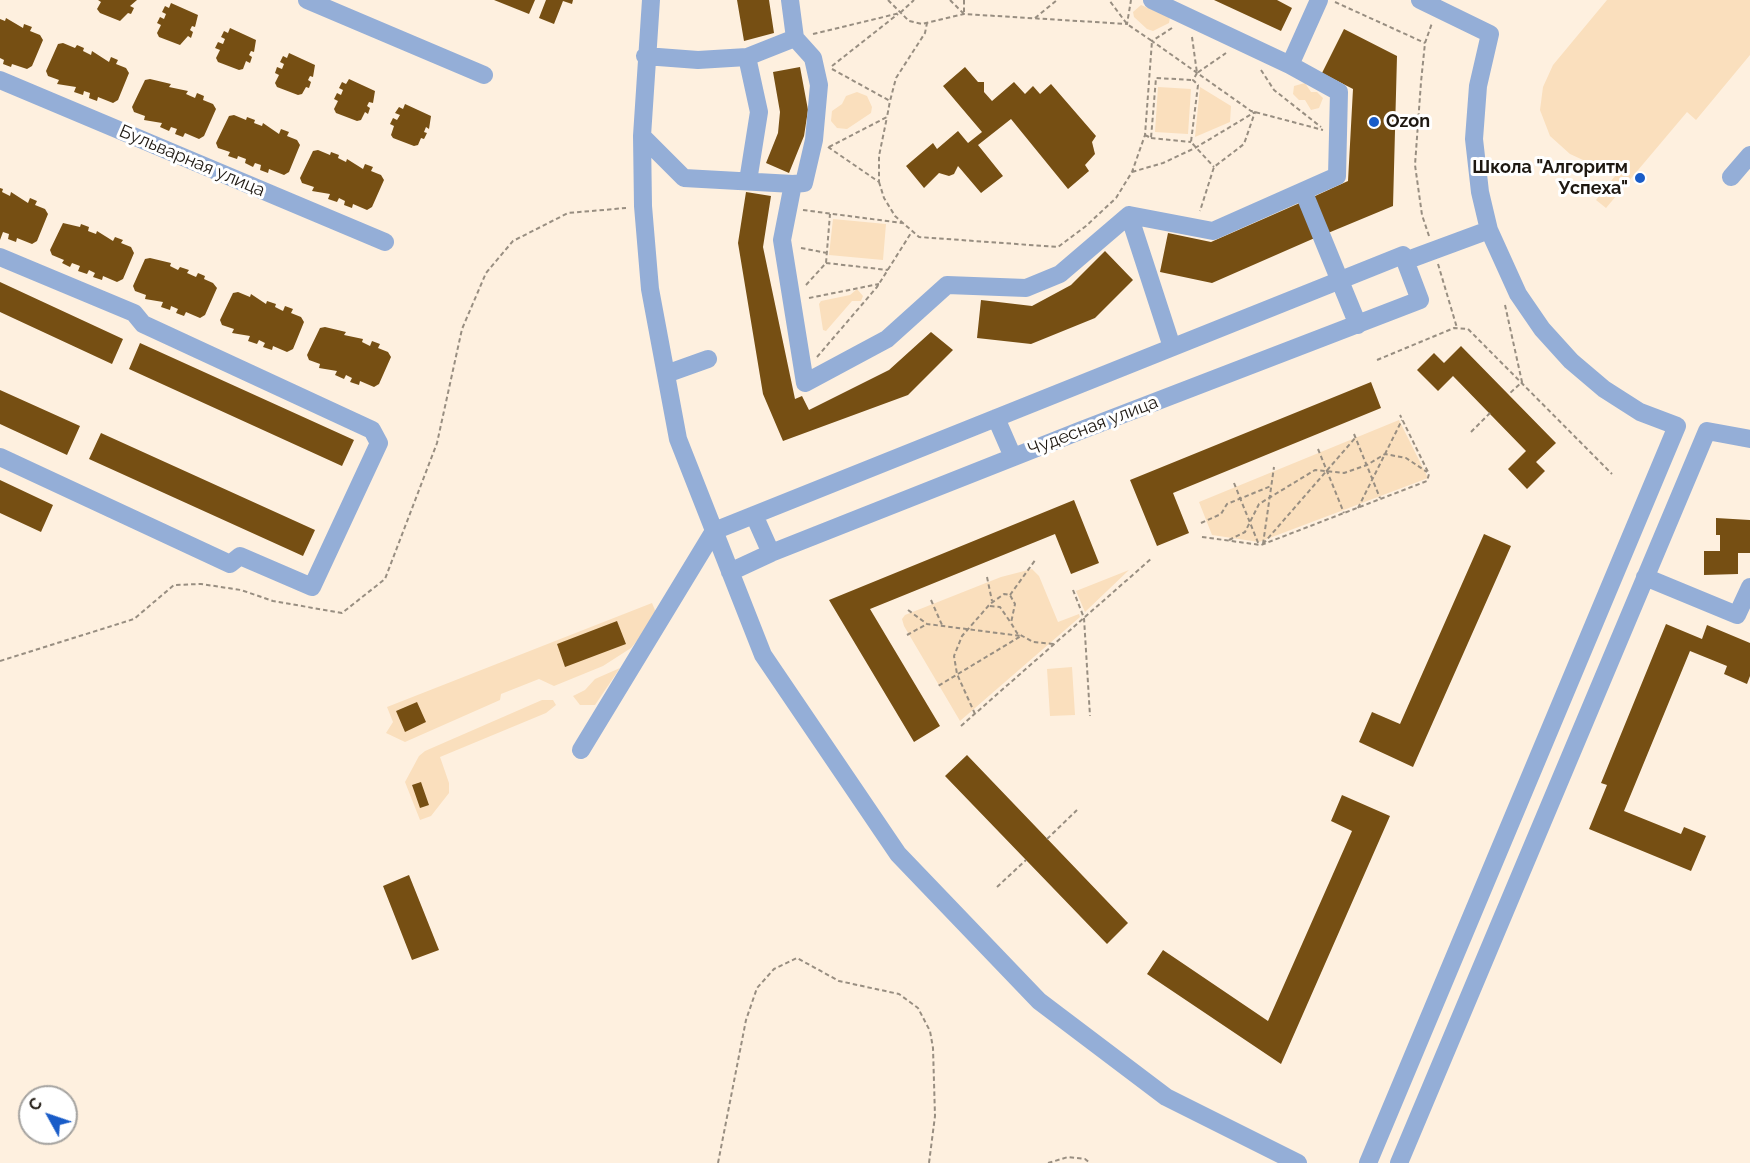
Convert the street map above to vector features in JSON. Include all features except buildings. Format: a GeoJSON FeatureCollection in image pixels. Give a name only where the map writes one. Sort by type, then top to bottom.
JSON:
{"type":"FeatureCollection","features":[{"type":"Feature","properties":{"kind":"street"},"geometry":{"type":"LineString","coordinates":[[307,0],[484,75]]}},
{"type":"Feature","properties":{"kind":"street"},"geometry":{"type":"LineString","coordinates":[[651,0],[645,56],[642,136],[650,289],[678,439],[763,655],[898,854],[1039,1001],[1166,1097],[1298,1163]]}},
{"type":"Feature","properties":{"kind":"street"},"geometry":{"type":"LineString","coordinates":[[642,136],[684,178],[804,183],[820,149],[819,85],[813,58],[795,38],[790,0]]}},
{"type":"Feature","properties":{"kind":"street"},"geometry":{"type":"LineString","coordinates":[[1130,215],[1213,231],[1304,193],[1337,176],[1339,92],[1242,41],[1152,0]]}},
{"type":"Feature","properties":{"kind":"street"},"geometry":{"type":"LineString","coordinates":[[1290,65],[1319,0]]}},
{"type":"Feature","properties":{"kind":"street"},"geometry":{"type":"LineString","coordinates":[[1368,1163],[1677,426],[1640,412],[1604,389],[1571,361],[1549,337],[1518,294],[1489,230],[1480,192],[1474,139],[1478,86],[1491,34],[1420,0]]}},
{"type":"Feature","properties":{"kind":"street"},"geometry":{"type":"LineString","coordinates":[[645,56],[698,60],[747,57],[795,38]]}},
{"type":"Feature","properties":{"kind":"street"},"geometry":{"type":"LineString","coordinates":[[747,57],[759,112],[748,181]]}},
{"type":"Feature","properties":{"kind":"street","name":"Бульварная улица"},"geometry":{"type":"LineString","coordinates":[[0,80],[385,242]]}},
{"type":"Feature","properties":{"kind":"street"},"geometry":{"type":"LineString","coordinates":[[1731,177],[1750,155]]}},
{"type":"Feature","properties":{"kind":"street"},"geometry":{"type":"LineString","coordinates":[[793,184],[783,245],[805,383],[887,339],[947,285],[1026,288],[1060,274],[1130,215]]}},
{"type":"Feature","properties":{"kind":"street"},"geometry":{"type":"LineString","coordinates":[[1304,193],[1358,325]]}},
{"type":"Feature","properties":{"kind":"street"},"geometry":{"type":"LineString","coordinates":[[1130,215],[1172,346]]}},
{"type":"Feature","properties":{"kind":"street"},"geometry":{"type":"LineString","coordinates":[[581,750],[714,531],[1340,279],[1402,255],[1405,261],[1489,230]]}},
{"type":"Feature","properties":{"kind":"street"},"geometry":{"type":"LineString","coordinates":[[0,257],[134,314],[143,324],[372,430],[378,443],[312,587],[240,556],[230,564],[0,457]]}},
{"type":"Feature","properties":{"kind":"street","name":"Чудесная улица"},"geometry":{"type":"LineString","coordinates":[[730,572],[771,553],[1013,457],[1420,300],[1405,261]]}},
{"type":"Feature","properties":{"kind":"street"},"geometry":{"type":"LineString","coordinates":[[666,374],[708,359]]}},
{"type":"Feature","properties":{"kind":"street"},"geometry":{"type":"LineString","coordinates":[[996,418],[1013,457]]}},
{"type":"Feature","properties":{"kind":"street"},"geometry":{"type":"LineString","coordinates":[[1399,1163],[1707,432],[1750,439]]}},
{"type":"Feature","properties":{"kind":"street"},"geometry":{"type":"LineString","coordinates":[[754,515],[771,553]]}},
{"type":"Feature","properties":{"kind":"street"},"geometry":{"type":"LineString","coordinates":[[1645,577],[1737,615],[1750,587]]}},
{"type":"Feature","properties":{"kind":"path"},"geometry":{"type":"LineString","coordinates":[[888,0],[909,21],[928,22],[964,14],[1127,24]]}},
{"type":"Feature","properties":{"kind":"path"},"geometry":{"type":"LineString","coordinates":[[890,101],[829,68],[914,0]]}},
{"type":"Feature","properties":{"kind":"path"},"geometry":{"type":"LineString","coordinates":[[950,0],[964,14]]}},
{"type":"Feature","properties":{"kind":"path"},"geometry":{"type":"LineString","coordinates":[[964,0],[964,14]]}},
{"type":"Feature","properties":{"kind":"path"},"geometry":{"type":"LineString","coordinates":[[1035,18],[1057,0]]}},
{"type":"Feature","properties":{"kind":"path"},"geometry":{"type":"LineString","coordinates":[[1109,0],[1127,24],[1255,112],[1326,131],[1274,90],[1261,70]]}},
{"type":"Feature","properties":{"kind":"path"},"geometry":{"type":"LineString","coordinates":[[1127,24],[1131,0]]}},
{"type":"Feature","properties":{"kind":"path"},"geometry":{"type":"LineString","coordinates":[[1332,0],[1425,44]]}},
{"type":"Feature","properties":{"kind":"path"},"geometry":{"type":"LineString","coordinates":[[1437,8],[1425,44],[1415,165],[1422,216],[1457,328]]}},
{"type":"Feature","properties":{"kind":"path"},"geometry":{"type":"LineString","coordinates":[[795,38],[900,13]]}},
{"type":"Feature","properties":{"kind":"path"},"geometry":{"type":"LineString","coordinates":[[1152,41],[1190,17],[1197,73]]}},
{"type":"Feature","properties":{"kind":"path"},"geometry":{"type":"LineString","coordinates":[[928,22],[925,33],[896,78],[879,156],[879,182],[884,198],[902,223],[911,233],[919,237],[1058,247],[1116,198],[1132,172],[1145,135],[1152,41]]}},
{"type":"Feature","properties":{"kind":"path"},"geometry":{"type":"LineString","coordinates":[[1193,81],[1197,73],[1242,41]]}},
{"type":"Feature","properties":{"kind":"path"},"geometry":{"type":"LineString","coordinates":[[1150,138],[1156,78],[1193,81],[1198,84],[1191,142],[1214,167]]}},
{"type":"Feature","properties":{"kind":"path"},"geometry":{"type":"LineString","coordinates":[[867,96],[872,91]]}},
{"type":"Feature","properties":{"kind":"path"},"geometry":{"type":"LineString","coordinates":[[1132,172],[1163,163],[1195,148],[1255,112]]}},
{"type":"Feature","properties":{"kind":"path"},"geometry":{"type":"LineString","coordinates":[[1195,227],[1214,167],[1244,144],[1255,112]]}},
{"type":"Feature","properties":{"kind":"path"},"geometry":{"type":"LineString","coordinates":[[820,149],[887,117]]}},
{"type":"Feature","properties":{"kind":"path"},"geometry":{"type":"LineString","coordinates":[[849,128],[852,135]]}},
{"type":"Feature","properties":{"kind":"path"},"geometry":{"type":"LineString","coordinates":[[1145,135],[1150,138],[1191,142]]}},
{"type":"Feature","properties":{"kind":"path"},"geometry":{"type":"LineString","coordinates":[[820,149],[879,182]]}},
{"type":"Feature","properties":{"kind":"path"},"geometry":{"type":"LineString","coordinates":[[788,208],[902,223]]}},
{"type":"Feature","properties":{"kind":"path"},"geometry":{"type":"LineString","coordinates":[[792,301],[826,263],[830,214]]}},
{"type":"Feature","properties":{"kind":"path"},"geometry":{"type":"LineString","coordinates":[[804,373],[879,284],[911,233]]}},
{"type":"Feature","properties":{"kind":"path"},"geometry":{"type":"LineString","coordinates":[[783,245],[827,253]]}},
{"type":"Feature","properties":{"kind":"path"},"geometry":{"type":"LineString","coordinates":[[826,263],[889,270]]}},
{"type":"Feature","properties":{"kind":"path"},"geometry":{"type":"LineString","coordinates":[[792,301],[879,284]]}},
{"type":"Feature","properties":{"kind":"path"},"geometry":{"type":"LineString","coordinates":[[1518,294],[1509,299],[1504,309],[1522,382]]}},
{"type":"Feature","properties":{"kind":"path"},"geometry":{"type":"LineString","coordinates":[[1377,360],[1457,328],[1472,332],[1612,474]]}},
{"type":"Feature","properties":{"kind":"path"},"geometry":{"type":"LineString","coordinates":[[1509,394],[1522,382]]}},
{"type":"Feature","properties":{"kind":"path"},"geometry":{"type":"LineString","coordinates":[[1471,432],[1490,413]]}},
{"type":"Feature","properties":{"kind":"path"},"geometry":{"type":"LineString","coordinates":[[1202,537],[1261,545],[1426,482],[1429,478],[1428,472],[1400,416]]}},
{"type":"Feature","properties":{"kind":"path"},"geometry":{"type":"LineString","coordinates":[[1358,508],[1402,420]]}},
{"type":"Feature","properties":{"kind":"path"},"geometry":{"type":"LineString","coordinates":[[1261,545],[1355,436],[1381,499]]}},
{"type":"Feature","properties":{"kind":"path"},"geometry":{"type":"LineString","coordinates":[[1318,449],[1344,514]]}},
{"type":"Feature","properties":{"kind":"path"},"geometry":{"type":"LineString","coordinates":[[1226,540],[1243,534],[1257,507],[1309,472],[1344,473],[1367,465],[1385,454],[1406,458],[1428,472]]}},
{"type":"Feature","properties":{"kind":"path"},"geometry":{"type":"LineString","coordinates":[[1261,545],[1274,467]]}},
{"type":"Feature","properties":{"kind":"path"},"geometry":{"type":"LineString","coordinates":[[1234,483],[1261,545]]}},
{"type":"Feature","properties":{"kind":"path"},"geometry":{"type":"LineString","coordinates":[[1201,522],[1221,514],[1223,507],[1271,486]]}},
{"type":"Feature","properties":{"kind":"path"},"geometry":{"type":"LineString","coordinates":[[962,726],[1152,558]]}},
{"type":"Feature","properties":{"kind":"path"},"geometry":{"type":"LineString","coordinates":[[1010,595],[1036,559]]}},
{"type":"Feature","properties":{"kind":"path"},"geometry":{"type":"LineString","coordinates":[[987,577],[992,602]]}},
{"type":"Feature","properties":{"kind":"path"},"geometry":{"type":"LineString","coordinates":[[1073,590],[1084,618],[1090,716]]}},
{"type":"Feature","properties":{"kind":"path"},"geometry":{"type":"LineString","coordinates":[[975,714],[957,674],[955,652],[967,629],[986,607],[1004,594],[1010,595]]}},
{"type":"Feature","properties":{"kind":"path"},"geometry":{"type":"LineString","coordinates":[[1010,595],[1015,604],[1011,623]]}},
{"type":"Feature","properties":{"kind":"path"},"geometry":{"type":"LineString","coordinates":[[931,600],[942,626]]}},
{"type":"Feature","properties":{"kind":"path"},"geometry":{"type":"LineString","coordinates":[[986,607],[1000,607],[1021,636]]}},
{"type":"Feature","properties":{"kind":"path"},"geometry":{"type":"LineString","coordinates":[[908,609],[927,624],[1021,636],[1033,642],[1054,644]]}},
{"type":"Feature","properties":{"kind":"path"},"geometry":{"type":"LineString","coordinates":[[907,634],[927,624]]}},
{"type":"Feature","properties":{"kind":"path"},"geometry":{"type":"LineString","coordinates":[[938,686],[1021,636]]}},
{"type":"Feature","properties":{"kind":"path"},"geometry":{"type":"LineString","coordinates":[[1047,839],[1077,810]]}},
{"type":"Feature","properties":{"kind":"path"},"geometry":{"type":"LineString","coordinates":[[998,887],[1026,860]]}},
{"type":"Feature","properties":{"kind":"path"},"geometry":{"type":"LineString","coordinates":[[718,1163],[746,1020],[757,988],[774,969],[797,958],[839,981],[898,994],[918,1008],[930,1031],[933,1048],[935,1116],[929,1163]]}},
{"type":"Feature","properties":{"kind":"path"},"geometry":{"type":"LineString","coordinates":[[1048,1163],[1068,1157],[1085,1159],[1090,1163]]}},
{"type":"Feature","properties":{"kind":"shaded area"},"geometry":{"type":"Polygon","coordinates":[[[1607,0],[1750,0],[1750,55],[1696,120],[1687,112],[1606,208],[1596,200],[1623,166],[1596,166],[1570,154],[1550,136],[1540,110],[1543,87],[1553,65],[1607,0]]]}},
{"type":"Feature","properties":{"kind":"shaded area"},"geometry":{"type":"Polygon","coordinates":[[[1141,5],[1170,17],[1169,23],[1153,31],[1147,29],[1134,17],[1133,12],[1141,5]]]}},
{"type":"Feature","properties":{"kind":"shaded area"},"geometry":{"type":"Polygon","coordinates":[[[1305,83],[1311,92],[1317,92],[1323,98],[1319,108],[1311,110],[1305,100],[1299,100],[1293,94],[1294,86],[1305,83]]]}},
{"type":"Feature","properties":{"kind":"shaded area"},"geometry":{"type":"Polygon","coordinates":[[[1158,87],[1191,89],[1188,134],[1155,132],[1158,87]]]}},
{"type":"Feature","properties":{"kind":"shaded area"},"geometry":{"type":"Polygon","coordinates":[[[1200,87],[1231,106],[1230,122],[1195,137],[1200,87]]]}},
{"type":"Feature","properties":{"kind":"shaded area"},"geometry":{"type":"Polygon","coordinates":[[[857,92],[867,96],[872,107],[871,113],[847,129],[837,128],[831,121],[832,111],[842,104],[846,96],[857,92]]]}},
{"type":"Feature","properties":{"kind":"shaded area"},"geometry":{"type":"Polygon","coordinates":[[[833,219],[886,224],[883,260],[829,255],[833,219]]]}},
{"type":"Feature","properties":{"kind":"shaded area"},"geometry":{"type":"Polygon","coordinates":[[[857,289],[863,296],[861,301],[852,301],[826,331],[823,330],[819,304],[821,301],[850,295],[857,289]]]}},
{"type":"Feature","properties":{"kind":"shaded area"},"geometry":{"type":"Polygon","coordinates":[[[1399,420],[1428,478],[1259,542],[1212,535],[1199,502],[1399,420]]]}},
{"type":"Feature","properties":{"kind":"shaded area"},"geometry":{"type":"Polygon","coordinates":[[[1032,569],[1039,576],[1058,622],[1079,614],[1080,617],[960,721],[902,619],[905,615],[1001,577],[1032,569]]]}},
{"type":"Feature","properties":{"kind":"shaded area"},"geometry":{"type":"Polygon","coordinates":[[[1129,570],[1085,612],[1076,591],[1129,570]]]}},
{"type":"Feature","properties":{"kind":"shaded area"},"geometry":{"type":"Polygon","coordinates":[[[652,603],[657,615],[646,630],[631,648],[603,666],[554,686],[539,679],[501,694],[500,700],[405,742],[386,733],[393,722],[387,707],[652,603]]]}},
{"type":"Feature","properties":{"kind":"shaded area"},"geometry":{"type":"Polygon","coordinates":[[[1072,667],[1075,715],[1050,716],[1047,669],[1072,667]]]}},
{"type":"Feature","properties":{"kind":"shaded area"},"geometry":{"type":"Polygon","coordinates":[[[620,668],[595,705],[580,705],[573,696],[585,690],[595,679],[620,668]]]}},
{"type":"Feature","properties":{"kind":"shaded area"},"geometry":{"type":"Polygon","coordinates":[[[542,700],[553,700],[556,705],[546,713],[440,757],[449,783],[449,793],[431,816],[420,820],[405,782],[419,756],[425,751],[542,700]]]}},
{"type":"Feature","properties":{"kind":"place","name":"Ozon"},"geometry":{"type":"Point","coordinates":[1374,122]}},
{"type":"Feature","properties":{"kind":"place","name":"Школа \"Алгоритм Успеха\""},"geometry":{"type":"Point","coordinates":[1640,178]}}]}
